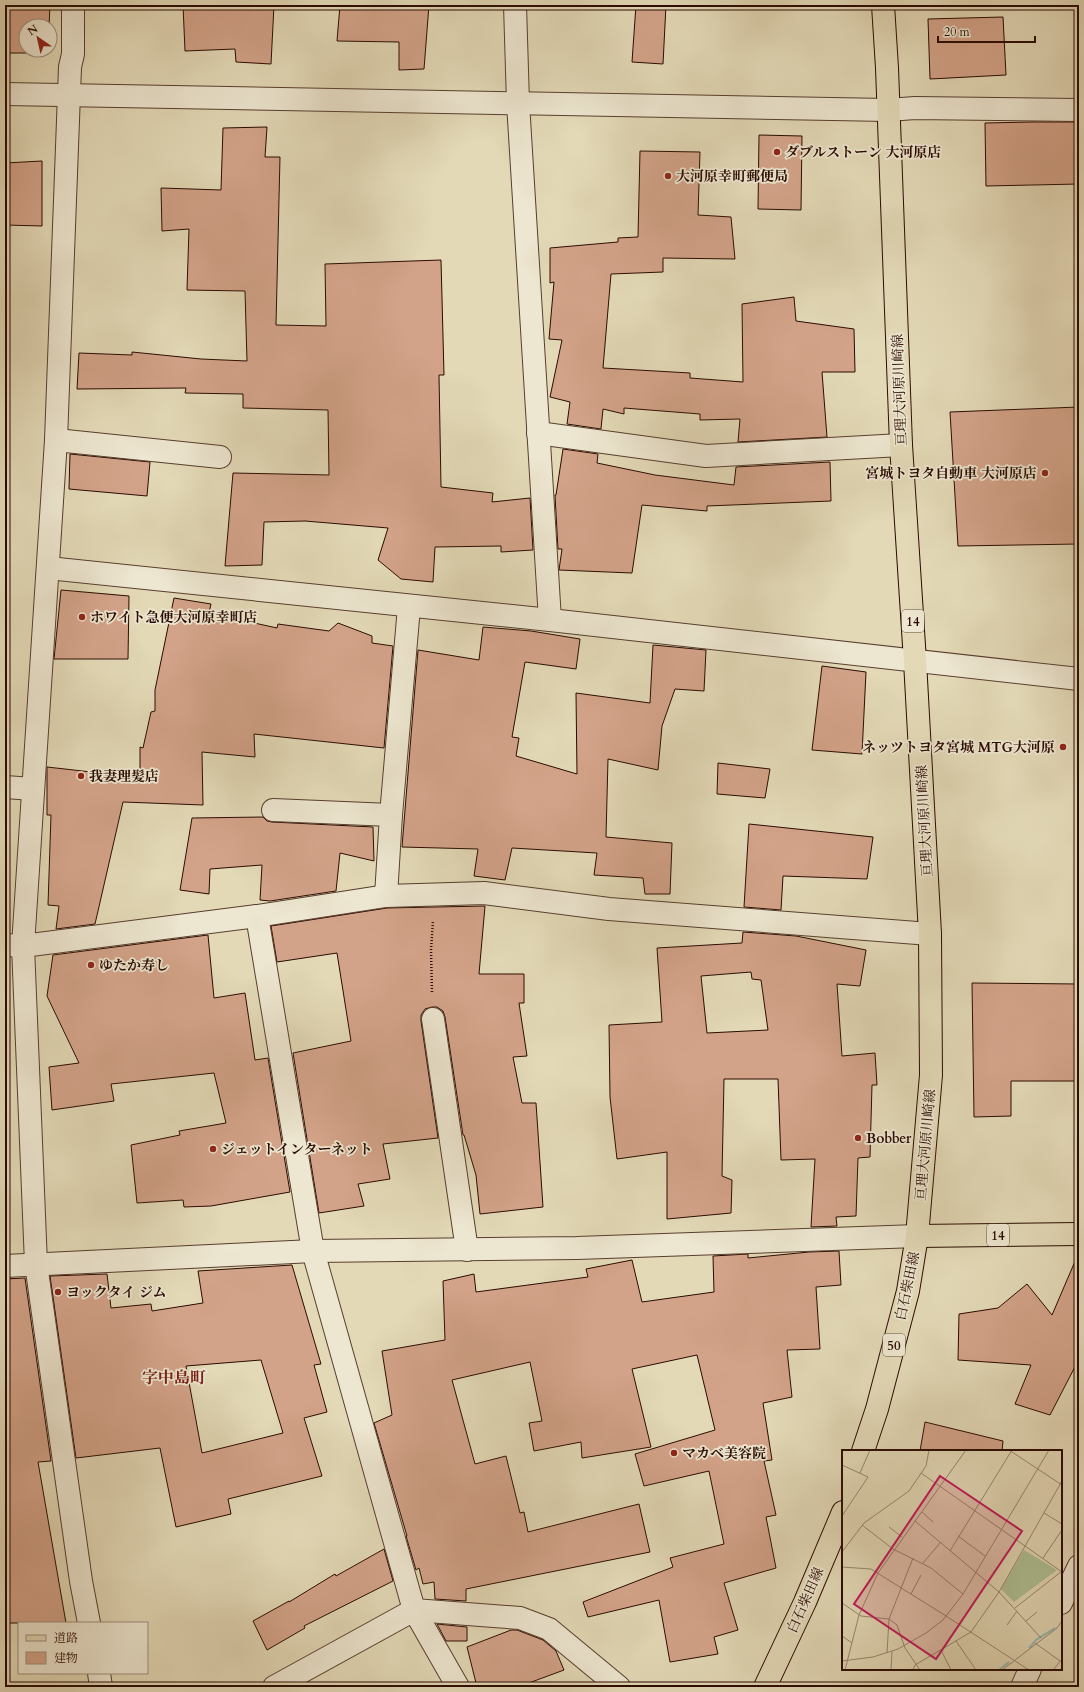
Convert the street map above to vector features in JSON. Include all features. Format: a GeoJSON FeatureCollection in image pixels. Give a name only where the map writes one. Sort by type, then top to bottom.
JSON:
{"type":"FeatureCollection","features":[{"type":"Feature","properties":{"kind":"main road","name":"亘理大河原川崎線"},"geometry":{"type":"LineString","coordinates":[[883,5],[901,445],[930,934],[931,1075],[917,1236]]}},
{"type":"Feature","properties":{"kind":"main road","name":"14"},"geometry":{"type":"LineString","coordinates":[[917,1236],[1079,1234]]}},
{"type":"Feature","properties":{"kind":"main road","name":"白石柴田線"},"geometry":{"type":"LineString","coordinates":[[863,1450],[877,1409],[908,1291],[917,1236]]}},
{"type":"Feature","properties":{"kind":"main road","name":"白石柴田線"},"geometry":{"type":"LineString","coordinates":[[765,1687],[805,1602],[842,1514]]}},
{"type":"Feature","properties":{"kind":"street"},"geometry":{"type":"LineString","coordinates":[[73,5],[56,440],[48,568],[33,789],[14,945],[36,1264],[80,1573],[89,1622]]}},
{"type":"Feature","properties":{"kind":"street"},"geometry":{"type":"LineString","coordinates":[[515,5],[518,103],[550,620]]}},
{"type":"Feature","properties":{"kind":"street"},"geometry":{"type":"LineString","coordinates":[[5,94],[888,110],[915,108],[1079,110]]}},
{"type":"Feature","properties":{"kind":"street"},"geometry":{"type":"LineString","coordinates":[[538,433],[706,456],[901,445]]}},
{"type":"Feature","properties":{"kind":"street"},"geometry":{"type":"LineString","coordinates":[[56,440],[220,457]]}},
{"type":"Feature","properties":{"kind":"street"},"geometry":{"type":"LineString","coordinates":[[48,568],[409,607],[550,620],[1079,679]]}},
{"type":"Feature","properties":{"kind":"street"},"geometry":{"type":"LineString","coordinates":[[386,896],[391,815],[409,607]]}},
{"type":"Feature","properties":{"kind":"street"},"geometry":{"type":"LineString","coordinates":[[5,788],[33,789]]}},
{"type":"Feature","properties":{"kind":"street"},"geometry":{"type":"LineString","coordinates":[[273,810],[391,815]]}},
{"type":"Feature","properties":{"kind":"street"},"geometry":{"type":"LineString","coordinates":[[14,945],[257,916],[386,896],[484,893],[609,909],[930,934]]}},
{"type":"Feature","properties":{"kind":"street"},"geometry":{"type":"LineString","coordinates":[[257,916],[313,1251],[414,1610],[458,1687]]}},
{"type":"Feature","properties":{"kind":"street"},"geometry":{"type":"LineString","coordinates":[[433,1019],[467,1250]]}},
{"type":"Feature","properties":{"kind":"street"},"geometry":{"type":"LineString","coordinates":[[5,1266],[313,1251],[577,1248],[917,1236]]}},
{"type":"Feature","properties":{"kind":"street"},"geometry":{"type":"LineString","coordinates":[[1062,1601],[1077,1574]]}},
{"type":"Feature","properties":{"kind":"street"},"geometry":{"type":"LineString","coordinates":[[274,1687],[414,1610],[520,1618],[549,1629],[619,1687]]}},
{"type":"Feature","properties":{"kind":"street"},"geometry":{"type":"LineString","coordinates":[[1022,1687],[1030,1670]]}},
{"type":"Feature","properties":{"kind":"street"},"geometry":{"type":"LineString","coordinates":[[99,1674],[101,1687]]}},
{"type":"Feature","properties":{"kind":"path"},"geometry":{"type":"LineString","coordinates":[[433,1019],[431,950],[434,894]]}},
{"type":"Feature","properties":{"kind":"building"},"geometry":{"type":"Polygon","coordinates":[[[5,5],[50,5],[49,18],[18,18],[18,53],[5,53],[5,5]]]}},
{"type":"Feature","properties":{"kind":"building"},"geometry":{"type":"Polygon","coordinates":[[[183,5],[274,5],[271,64],[236,62],[235,49],[185,51],[183,5]]]}},
{"type":"Feature","properties":{"kind":"building"},"geometry":{"type":"Polygon","coordinates":[[[340,5],[429,5],[424,69],[399,70],[399,42],[337,41],[340,5]]]}},
{"type":"Feature","properties":{"kind":"building"},"geometry":{"type":"Polygon","coordinates":[[[636,5],[666,5],[663,64],[632,62],[636,5]]]}},
{"type":"Feature","properties":{"kind":"building"},"geometry":{"type":"Polygon","coordinates":[[[1003,17],[1006,75],[930,79],[928,19],[1003,17]]]}},
{"type":"Feature","properties":{"kind":"building"},"geometry":{"type":"Polygon","coordinates":[[[1078,122],[1079,184],[986,186],[985,123],[1078,122]]]}},
{"type":"Feature","properties":{"kind":"building"},"geometry":{"type":"Polygon","coordinates":[[[267,127],[265,157],[280,157],[276,325],[326,326],[325,264],[441,260],[444,375],[439,375],[441,487],[493,493],[492,502],[530,498],[533,550],[501,552],[501,546],[435,547],[433,582],[401,579],[378,560],[388,528],[305,521],[264,522],[262,565],[225,566],[233,473],[329,475],[328,410],[243,408],[243,394],[185,393],[186,388],[77,389],[79,353],[132,355],[132,352],[201,359],[247,361],[245,291],[187,290],[189,229],[162,231],[161,188],[221,190],[223,128],[267,127]]]}},
{"type":"Feature","properties":{"kind":"building"},"geometry":{"type":"Polygon","coordinates":[[[759,135],[802,136],[801,210],[758,209],[759,135]]]}},
{"type":"Feature","properties":{"kind":"building"},"geometry":{"type":"Polygon","coordinates":[[[640,151],[700,152],[698,215],[731,217],[735,259],[663,258],[663,272],[611,274],[603,368],[690,373],[690,378],[743,382],[742,304],[794,297],[796,321],[854,329],[855,372],[822,372],[827,437],[738,442],[740,419],[700,420],[700,414],[624,408],[624,414],[603,409],[601,429],[567,424],[570,402],[550,397],[562,340],[549,339],[554,282],[550,283],[550,248],[618,242],[618,238],[638,237],[640,151]]]}},
{"type":"Feature","properties":{"kind":"building"},"geometry":{"type":"Polygon","coordinates":[[[42,161],[42,226],[5,225],[5,163],[42,161]]]}},
{"type":"Feature","properties":{"kind":"building"},"geometry":{"type":"Polygon","coordinates":[[[1079,407],[1079,544],[958,546],[950,412],[1079,407]]]}},
{"type":"Feature","properties":{"kind":"building"},"geometry":{"type":"Polygon","coordinates":[[[563,449],[598,454],[597,463],[655,475],[734,485],[736,467],[830,462],[831,501],[707,506],[707,511],[642,505],[632,573],[559,570],[562,549],[558,549],[555,495],[563,449]]]}},
{"type":"Feature","properties":{"kind":"building"},"geometry":{"type":"Polygon","coordinates":[[[70,454],[150,462],[147,496],[69,489],[70,454]]]}},
{"type":"Feature","properties":{"kind":"building"},"geometry":{"type":"Polygon","coordinates":[[[61,590],[129,596],[128,659],[54,659],[61,590]]]}},
{"type":"Feature","properties":{"kind":"building"},"geometry":{"type":"Polygon","coordinates":[[[174,598],[211,604],[209,613],[277,628],[278,624],[329,631],[338,623],[372,636],[372,643],[393,646],[384,748],[254,734],[255,757],[202,752],[203,805],[123,802],[95,924],[56,929],[59,906],[48,905],[51,815],[47,815],[47,767],[118,775],[119,771],[140,772],[140,747],[143,748],[151,712],[155,711],[155,690],[174,598]]]}},
{"type":"Feature","properties":{"kind":"building"},"geometry":{"type":"Polygon","coordinates":[[[483,627],[531,631],[580,639],[576,669],[525,662],[512,737],[519,738],[516,756],[577,774],[576,693],[650,703],[653,645],[706,650],[704,691],[675,689],[662,726],[658,770],[608,759],[606,837],[672,843],[670,894],[645,894],[643,878],[594,875],[597,853],[512,848],[505,880],[474,876],[478,849],[402,847],[418,650],[479,660],[483,627]]]}},
{"type":"Feature","properties":{"kind":"building"},"geometry":{"type":"Polygon","coordinates":[[[822,666],[866,672],[862,754],[812,750],[822,666]]]}},
{"type":"Feature","properties":{"kind":"building"},"geometry":{"type":"Polygon","coordinates":[[[718,763],[770,769],[765,798],[717,794],[718,763]]]}},
{"type":"Feature","properties":{"kind":"building"},"geometry":{"type":"Polygon","coordinates":[[[263,817],[267,821],[272,822],[373,827],[374,861],[340,853],[336,891],[270,901],[260,900],[262,865],[210,869],[209,894],[180,890],[192,818],[263,817]]]}},
{"type":"Feature","properties":{"kind":"building"},"geometry":{"type":"Polygon","coordinates":[[[749,824],[873,837],[867,879],[783,876],[781,910],[744,907],[749,824]]]}},
{"type":"Feature","properties":{"kind":"building"},"geometry":{"type":"Polygon","coordinates":[[[485,906],[479,974],[524,974],[524,1003],[519,1003],[527,1056],[513,1057],[522,1103],[536,1103],[543,1207],[480,1214],[476,1175],[463,1135],[445,1017],[443,1011],[437,1007],[432,1007],[425,1009],[421,1015],[421,1021],[438,1138],[383,1144],[390,1179],[358,1184],[364,1206],[319,1213],[293,1053],[351,1041],[337,953],[277,962],[271,926],[387,908],[485,906]]]}},
{"type":"Feature","properties":{"kind":"building"},"geometry":{"type":"Polygon","coordinates":[[[743,932],[796,936],[866,950],[860,986],[837,984],[842,1056],[875,1053],[877,1085],[872,1085],[870,1157],[858,1158],[856,1216],[836,1217],[837,1226],[811,1227],[815,1159],[781,1160],[778,1079],[724,1079],[722,1176],[732,1180],[731,1213],[667,1219],[667,1152],[617,1159],[610,1097],[609,1025],[662,1022],[657,948],[742,943],[743,932]],[[751,972],[701,976],[707,1033],[768,1030],[761,980],[752,979],[751,972]]]}},
{"type":"Feature","properties":{"kind":"building"},"geometry":{"type":"Polygon","coordinates":[[[208,935],[214,998],[245,993],[255,1060],[268,1058],[290,1192],[211,1206],[184,1207],[183,1200],[137,1203],[131,1145],[180,1135],[179,1131],[226,1123],[214,1073],[111,1084],[114,1101],[52,1110],[49,1067],[79,1063],[47,996],[53,955],[208,935]]]}},
{"type":"Feature","properties":{"kind":"building"},"geometry":{"type":"Polygon","coordinates":[[[972,983],[1079,984],[1079,1081],[1011,1081],[1011,1116],[974,1117],[972,983]]]}},
{"type":"Feature","properties":{"kind":"building"},"geometry":{"type":"Polygon","coordinates":[[[839,1251],[841,1285],[816,1287],[820,1349],[787,1350],[792,1397],[763,1403],[772,1460],[764,1461],[776,1515],[766,1517],[776,1568],[724,1583],[738,1630],[714,1637],[718,1654],[670,1662],[659,1600],[588,1617],[583,1602],[673,1567],[670,1558],[724,1544],[709,1471],[644,1486],[635,1454],[715,1430],[697,1355],[632,1369],[651,1447],[582,1458],[581,1442],[534,1451],[529,1423],[542,1421],[530,1362],[452,1380],[475,1464],[506,1456],[520,1513],[524,1512],[528,1532],[639,1504],[650,1552],[466,1589],[466,1601],[435,1599],[434,1582],[423,1584],[419,1568],[416,1570],[374,1423],[392,1415],[382,1351],[445,1340],[443,1281],[474,1274],[476,1292],[588,1277],[586,1269],[632,1260],[642,1302],[714,1292],[713,1256],[748,1254],[748,1258],[809,1252],[839,1251]]]}},
{"type":"Feature","properties":{"kind":"building"},"geometry":{"type":"Polygon","coordinates":[[[1079,1252],[1079,1359],[1050,1415],[1015,1404],[1031,1365],[958,1360],[959,1314],[998,1308],[1027,1284],[1052,1315],[1079,1252]]]}},
{"type":"Feature","properties":{"kind":"building"},"geometry":{"type":"Polygon","coordinates":[[[292,1265],[321,1364],[314,1365],[327,1412],[304,1418],[322,1476],[228,1499],[231,1514],[176,1527],[160,1448],[76,1458],[50,1276],[107,1274],[111,1308],[151,1304],[152,1311],[203,1303],[198,1271],[292,1265]],[[261,1360],[186,1366],[202,1453],[283,1433],[261,1360]]]}},
{"type":"Feature","properties":{"kind":"building"},"geometry":{"type":"Polygon","coordinates":[[[25,1278],[51,1461],[38,1462],[66,1622],[5,1623],[5,1279],[25,1278]]]}},
{"type":"Feature","properties":{"kind":"building"},"geometry":{"type":"Polygon","coordinates":[[[925,1422],[1003,1441],[1002,1450],[920,1450],[925,1422]]]}},
{"type":"Feature","properties":{"kind":"building"},"geometry":{"type":"Polygon","coordinates":[[[384,1549],[393,1581],[304,1626],[305,1628],[267,1650],[253,1621],[289,1602],[335,1574],[336,1576],[384,1549]]]}},
{"type":"Feature","properties":{"kind":"building"},"geometry":{"type":"Polygon","coordinates":[[[437,1624],[467,1627],[467,1641],[446,1641],[437,1624]]]}},
{"type":"Feature","properties":{"kind":"building"},"geometry":{"type":"Polygon","coordinates":[[[511,1630],[517,1630],[543,1640],[556,1651],[564,1670],[518,1687],[477,1687],[467,1647],[511,1630]]]}},
{"type":"Feature","properties":{"kind":"place","name":"ダブルストーン 大河原店"},"geometry":{"type":"Point","coordinates":[777,152]}},
{"type":"Feature","properties":{"kind":"place","name":"大河原幸町郵便局"},"geometry":{"type":"Point","coordinates":[668,176]}},
{"type":"Feature","properties":{"kind":"place","name":"宮城トヨタ自動車 大河原店"},"geometry":{"type":"Point","coordinates":[1045,473]}},
{"type":"Feature","properties":{"kind":"place","name":"ホワイト急便大河原幸町店"},"geometry":{"type":"Point","coordinates":[82,617]}},
{"type":"Feature","properties":{"kind":"place","name":"ネッツトヨタ宮城 MTG大河原"},"geometry":{"type":"Point","coordinates":[1063,747]}},
{"type":"Feature","properties":{"kind":"place","name":"我妻理髪店"},"geometry":{"type":"Point","coordinates":[81,776]}},
{"type":"Feature","properties":{"kind":"place","name":"ゆたか寿し"},"geometry":{"type":"Point","coordinates":[91,965]}},
{"type":"Feature","properties":{"kind":"place","name":"Bobber"},"geometry":{"type":"Point","coordinates":[858,1138]}},
{"type":"Feature","properties":{"kind":"place","name":"ジェットインターネット"},"geometry":{"type":"Point","coordinates":[213,1149]}},
{"type":"Feature","properties":{"kind":"place","name":"ヨックタイ ジム"},"geometry":{"type":"Point","coordinates":[58,1292]}},
{"type":"Feature","properties":{"kind":"place","name":"マカベ美容院"},"geometry":{"type":"Point","coordinates":[674,1453]}},
{"type":"Feature","properties":{"kind":"district","name":"字中島町"},"geometry":{"type":"Point","coordinates":[174,1377]}}]}
